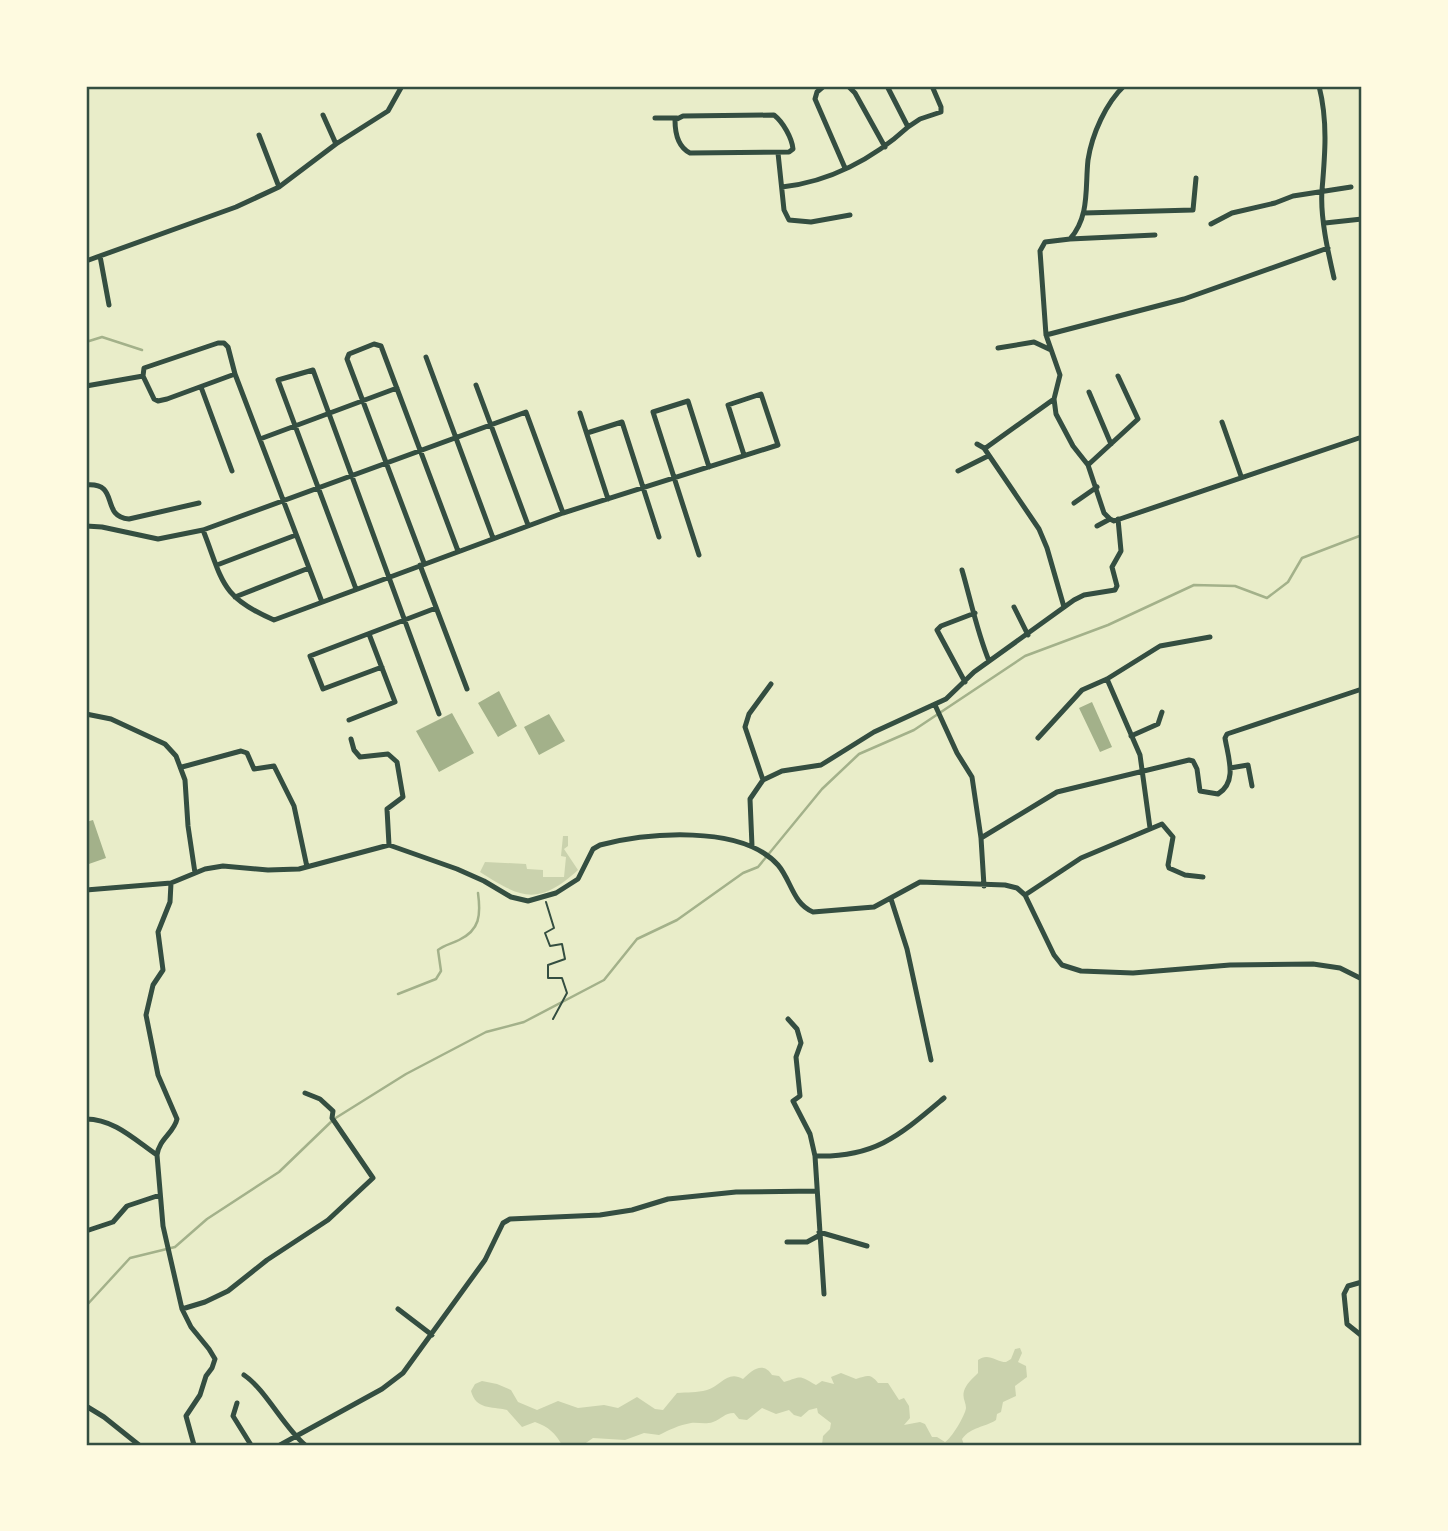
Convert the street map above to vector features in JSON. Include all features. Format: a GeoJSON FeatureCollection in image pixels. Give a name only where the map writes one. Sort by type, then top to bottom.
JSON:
{"type":"FeatureCollection","features":[{"type":"Feature","properties":{"kind":"street"},"geometry":{"type":"LineString","coordinates":[[86,261],[236,207],[279,187],[336,144],[388,111],[402,86]]}},
{"type":"Feature","properties":{"kind":"street"},"geometry":{"type":"LineString","coordinates":[[824,86],[817,92],[815,99],[845,169]]}},
{"type":"Feature","properties":{"kind":"street"},"geometry":{"type":"LineString","coordinates":[[848,86],[855,93],[885,148]]}},
{"type":"Feature","properties":{"kind":"street"},"geometry":{"type":"LineString","coordinates":[[887,86],[908,127]]}},
{"type":"Feature","properties":{"kind":"street"},"geometry":{"type":"LineString","coordinates":[[782,187],[813,182],[845,169],[885,148],[920,119],[941,112],[942,107],[932,86]]}},
{"type":"Feature","properties":{"kind":"street"},"geometry":{"type":"LineString","coordinates":[[1070,239],[1084,214],[1092,144],[1113,97],[1125,86]]}},
{"type":"Feature","properties":{"kind":"street"},"geometry":{"type":"LineString","coordinates":[[1320,86],[1326,153],[1322,192],[1334,278]]}},
{"type":"Feature","properties":{"kind":"street"},"geometry":{"type":"LineString","coordinates":[[323,115],[336,144]]}},
{"type":"Feature","properties":{"kind":"street"},"geometry":{"type":"LineString","coordinates":[[655,118],[774,115],[781,122],[793,146],[789,152],[778,153],[690,153],[679,142],[675,123],[677,118]]}},
{"type":"Feature","properties":{"kind":"street"},"geometry":{"type":"LineString","coordinates":[[259,135],[279,187]]}},
{"type":"Feature","properties":{"kind":"street"},"geometry":{"type":"LineString","coordinates":[[778,153],[784,210],[789,220],[821,221],[850,215]]}},
{"type":"Feature","properties":{"kind":"street"},"geometry":{"type":"LineString","coordinates":[[1084,214],[1194,210],[1196,178]]}},
{"type":"Feature","properties":{"kind":"street"},"geometry":{"type":"LineString","coordinates":[[1211,224],[1232,213],[1293,196],[1351,187]]}},
{"type":"Feature","properties":{"kind":"street"},"geometry":{"type":"LineString","coordinates":[[1325,223],[1362,219]]}},
{"type":"Feature","properties":{"kind":"street"},"geometry":{"type":"LineString","coordinates":[[1110,519],[1104,513],[1088,466],[1063,430],[1056,414],[1054,399],[1060,375],[1046,335],[1041,247],[1048,240],[1155,235]]}},
{"type":"Feature","properties":{"kind":"street"},"geometry":{"type":"LineString","coordinates":[[1046,335],[1184,299],[1328,248]]}},
{"type":"Feature","properties":{"kind":"street"},"geometry":{"type":"LineString","coordinates":[[100,256],[109,305]]}},
{"type":"Feature","properties":{"kind":"street"},"geometry":{"type":"LineString","coordinates":[[998,348],[1034,342],[1051,350]]}},
{"type":"Feature","properties":{"kind":"street"},"geometry":{"type":"LineString","coordinates":[[236,374],[155,401],[142,370],[147,366],[222,343],[228,347],[321,602]]}},
{"type":"Feature","properties":{"kind":"street"},"geometry":{"type":"LineString","coordinates":[[458,551],[379,345],[374,344],[349,354],[347,359],[387,462],[436,608],[467,690]]}},
{"type":"Feature","properties":{"kind":"street"},"geometry":{"type":"LineString","coordinates":[[426,357],[493,538]]}},
{"type":"Feature","properties":{"kind":"street"},"geometry":{"type":"LineString","coordinates":[[356,589],[278,380],[313,370],[439,714]]}},
{"type":"Feature","properties":{"kind":"street"},"geometry":{"type":"LineString","coordinates":[[86,386],[143,376]]}},
{"type":"Feature","properties":{"kind":"street"},"geometry":{"type":"LineString","coordinates":[[1088,466],[1138,419],[1118,376]]}},
{"type":"Feature","properties":{"kind":"street"},"geometry":{"type":"LineString","coordinates":[[476,385],[528,525]]}},
{"type":"Feature","properties":{"kind":"street"},"geometry":{"type":"LineString","coordinates":[[201,387],[232,471]]}},
{"type":"Feature","properties":{"kind":"street"},"geometry":{"type":"LineString","coordinates":[[260,439],[397,388]]}},
{"type":"Feature","properties":{"kind":"street"},"geometry":{"type":"LineString","coordinates":[[1089,392],[1111,444]]}},
{"type":"Feature","properties":{"kind":"street"},"geometry":{"type":"LineString","coordinates":[[203,530],[222,583],[249,609],[274,620],[528,525],[778,445],[761,394],[728,405],[744,455]]}},
{"type":"Feature","properties":{"kind":"street"},"geometry":{"type":"LineString","coordinates":[[984,448],[1054,399]]}},
{"type":"Feature","properties":{"kind":"street"},"geometry":{"type":"LineString","coordinates":[[699,555],[653,412],[688,401],[709,467]]}},
{"type":"Feature","properties":{"kind":"street"},"geometry":{"type":"LineString","coordinates":[[86,527],[102,527],[158,539],[203,530],[526,412],[563,513]]}},
{"type":"Feature","properties":{"kind":"street"},"geometry":{"type":"LineString","coordinates":[[580,413],[608,499]]}},
{"type":"Feature","properties":{"kind":"street"},"geometry":{"type":"LineString","coordinates":[[587,433],[622,422],[659,537]]}},
{"type":"Feature","properties":{"kind":"street"},"geometry":{"type":"LineString","coordinates":[[1222,422],[1241,476]]}},
{"type":"Feature","properties":{"kind":"street"},"geometry":{"type":"LineString","coordinates":[[1097,526],[1110,519],[1118,519],[1362,437]]}},
{"type":"Feature","properties":{"kind":"street"},"geometry":{"type":"LineString","coordinates":[[977,444],[984,448],[1043,537],[1063,607]]}},
{"type":"Feature","properties":{"kind":"street"},"geometry":{"type":"LineString","coordinates":[[958,471],[988,456]]}},
{"type":"Feature","properties":{"kind":"street"},"geometry":{"type":"LineString","coordinates":[[86,485],[99,484],[103,487],[115,514],[120,518],[129,519],[199,503]]}},
{"type":"Feature","properties":{"kind":"street"},"geometry":{"type":"LineString","coordinates":[[1074,503],[1097,487]]}},
{"type":"Feature","properties":{"kind":"street"},"geometry":{"type":"LineString","coordinates":[[754,848],[750,799],[763,780],[782,771],[821,765],[874,732],[937,708],[989,662],[1063,607],[1084,595],[1113,591],[1116,588],[1112,567],[1121,551],[1118,519]]}},
{"type":"Feature","properties":{"kind":"street"},"geometry":{"type":"LineString","coordinates":[[217,565],[296,535]]}},
{"type":"Feature","properties":{"kind":"street"},"geometry":{"type":"LineString","coordinates":[[235,597],[309,568]]}},
{"type":"Feature","properties":{"kind":"street"},"geometry":{"type":"LineString","coordinates":[[962,570],[975,613],[977,632],[989,662]]}},
{"type":"Feature","properties":{"kind":"street"},"geometry":{"type":"LineString","coordinates":[[1014,607],[1028,635]]}},
{"type":"Feature","properties":{"kind":"street"},"geometry":{"type":"LineString","coordinates":[[382,667],[323,689],[310,656],[436,608]]}},
{"type":"Feature","properties":{"kind":"street"},"geometry":{"type":"LineString","coordinates":[[965,682],[937,630],[975,613]]}},
{"type":"Feature","properties":{"kind":"street"},"geometry":{"type":"LineString","coordinates":[[349,720],[395,702],[369,634]]}},
{"type":"Feature","properties":{"kind":"street"},"geometry":{"type":"LineString","coordinates":[[1038,738],[1082,690],[1107,679],[1160,646],[1210,637]]}},
{"type":"Feature","properties":{"kind":"street"},"geometry":{"type":"LineString","coordinates":[[1107,679],[1140,755],[1150,828]]}},
{"type":"Feature","properties":{"kind":"street"},"geometry":{"type":"LineString","coordinates":[[763,780],[745,727],[749,714],[771,684]]}},
{"type":"Feature","properties":{"kind":"street"},"geometry":{"type":"LineString","coordinates":[[981,838],[1056,792],[1193,761],[1200,791],[1218,794],[1230,781],[1225,738],[1227,734],[1362,689]]}},
{"type":"Feature","properties":{"kind":"street"},"geometry":{"type":"LineString","coordinates":[[937,708],[957,753],[972,777],[981,838],[984,886]]}},
{"type":"Feature","properties":{"kind":"street"},"geometry":{"type":"LineString","coordinates":[[1131,736],[1158,724],[1162,712]]}},
{"type":"Feature","properties":{"kind":"street"},"geometry":{"type":"LineString","coordinates":[[86,714],[111,719],[165,744],[172,750],[182,766],[185,780],[195,873]]}},
{"type":"Feature","properties":{"kind":"street"},"geometry":{"type":"LineString","coordinates":[[351,739],[354,750],[360,757],[388,754],[397,762],[403,797],[387,809],[388,845]]}},
{"type":"Feature","properties":{"kind":"street"},"geometry":{"type":"LineString","coordinates":[[182,766],[241,751],[247,753],[254,769],[274,765],[294,806],[307,867]]}},
{"type":"Feature","properties":{"kind":"street"},"geometry":{"type":"LineString","coordinates":[[1230,768],[1248,765],[1252,786]]}},
{"type":"Feature","properties":{"kind":"street"},"geometry":{"type":"LineString","coordinates":[[1025,895],[1081,858],[1162,824],[1172,837],[1169,868],[1185,875],[1203,877]]}},
{"type":"Feature","properties":{"kind":"street"},"geometry":{"type":"LineString","coordinates":[[86,890],[171,883],[212,867],[232,865],[268,870],[307,867],[388,845],[470,874],[521,901],[545,898],[578,879],[593,849],[600,845],[657,835],[711,837],[754,848],[769,858],[780,868],[799,902],[813,912],[866,909],[891,899],[908,886],[919,882],[984,886],[1005,884],[1017,888],[1025,895],[1054,955],[1062,965],[1081,971],[1123,973],[1230,965],[1313,964],[1340,968],[1362,979]]}},
{"type":"Feature","properties":{"kind":"street"},"geometry":{"type":"LineString","coordinates":[[171,883],[170,902],[158,932],[163,970],[153,985],[145,1010],[159,1075],[177,1119],[176,1125],[158,1145],[157,1155],[169,1256],[182,1309],[191,1327],[215,1359],[200,1395],[186,1416],[194,1445]]}},
{"type":"Feature","properties":{"kind":"street"},"geometry":{"type":"LineString","coordinates":[[891,899],[907,949],[931,1060]]}},
{"type":"Feature","properties":{"kind":"street"},"geometry":{"type":"LineString","coordinates":[[788,1018],[797,1029],[801,1044],[796,1057],[800,1096],[793,1101],[810,1134],[815,1156],[824,1294]]}},
{"type":"Feature","properties":{"kind":"street"},"geometry":{"type":"LineString","coordinates":[[182,1309],[228,1291],[267,1259],[328,1220],[373,1178],[332,1118],[333,1111],[323,1102],[305,1093]]}},
{"type":"Feature","properties":{"kind":"street"},"geometry":{"type":"LineString","coordinates":[[815,1156],[856,1154],[888,1142],[944,1098]]}},
{"type":"Feature","properties":{"kind":"street"},"geometry":{"type":"LineString","coordinates":[[86,1119],[100,1120],[116,1126],[157,1155]]}},
{"type":"Feature","properties":{"kind":"street"},"geometry":{"type":"LineString","coordinates":[[280,1445],[393,1382],[411,1364],[432,1335],[485,1260],[503,1223],[510,1219],[600,1216],[668,1199],[736,1192],[817,1191]]}},
{"type":"Feature","properties":{"kind":"street"},"geometry":{"type":"LineString","coordinates":[[86,1231],[113,1222],[127,1206],[160,1195]]}},
{"type":"Feature","properties":{"kind":"street"},"geometry":{"type":"LineString","coordinates":[[787,1242],[807,1242],[820,1233]]}},
{"type":"Feature","properties":{"kind":"street"},"geometry":{"type":"LineString","coordinates":[[820,1233],[867,1246]]}},
{"type":"Feature","properties":{"kind":"street"},"geometry":{"type":"LineString","coordinates":[[1362,1282],[1348,1286],[1344,1294],[1347,1324],[1362,1336]]}},
{"type":"Feature","properties":{"kind":"street"},"geometry":{"type":"LineString","coordinates":[[398,1309],[432,1335]]}},
{"type":"Feature","properties":{"kind":"street"},"geometry":{"type":"LineString","coordinates":[[244,1375],[255,1384],[305,1445]]}},
{"type":"Feature","properties":{"kind":"street"},"geometry":{"type":"LineString","coordinates":[[237,1403],[233,1416],[251,1445]]}},
{"type":"Feature","properties":{"kind":"street"},"geometry":{"type":"LineString","coordinates":[[86,1406],[139,1445]]}},
{"type":"Feature","properties":{"kind":"path"},"geometry":{"type":"LineString","coordinates":[[545,898],[554,928],[545,933],[551,946],[562,944],[565,959],[548,965],[548,978],[562,978],[567,993],[553,1019]]}},
{"type":"Feature","properties":{"kind":"shaded area"},"geometry":{"type":"Polygon","coordinates":[[[499,691],[517,726],[498,737],[478,703],[499,691]]]}},
{"type":"Feature","properties":{"kind":"shaded area"},"geometry":{"type":"Polygon","coordinates":[[[1092,702],[1112,747],[1100,752],[1079,708],[1092,702]]]}},
{"type":"Feature","properties":{"kind":"shaded area"},"geometry":{"type":"Polygon","coordinates":[[[452,713],[474,753],[439,772],[416,731],[452,713]]]}},
{"type":"Feature","properties":{"kind":"shaded area"},"geometry":{"type":"Polygon","coordinates":[[[549,714],[565,741],[539,755],[524,727],[549,714]]]}},
{"type":"Feature","properties":{"kind":"shaded area"},"geometry":{"type":"Polygon","coordinates":[[[93,820],[106,858],[86,865],[86,822],[93,820]]]}},
{"type":"Feature","properties":{"kind":"shaded area"},"geometry":{"type":"Polygon","coordinates":[[[563,836],[568,836],[568,846],[564,849],[578,870],[552,889],[540,894],[519,893],[480,872],[485,862],[526,864],[527,869],[543,870],[543,877],[564,877],[566,857],[561,856],[563,836]]]}},
{"type":"Feature","properties":{"kind":"shaded area"},"geometry":{"type":"Polygon","coordinates":[[[1020,1348],[1022,1353],[1018,1362],[1026,1366],[1027,1377],[1015,1386],[1016,1396],[1003,1402],[996,1420],[966,1435],[962,1439],[964,1445],[822,1445],[823,1436],[830,1429],[831,1423],[818,1413],[817,1408],[809,1410],[801,1417],[789,1410],[776,1414],[762,1408],[747,1420],[739,1419],[731,1413],[713,1422],[687,1424],[659,1435],[644,1433],[625,1440],[593,1438],[583,1445],[562,1445],[544,1426],[535,1422],[522,1427],[507,1410],[480,1404],[471,1391],[475,1384],[482,1381],[497,1384],[511,1390],[518,1402],[537,1410],[558,1401],[578,1408],[604,1405],[618,1408],[637,1397],[655,1409],[663,1410],[677,1393],[707,1390],[728,1377],[743,1379],[758,1368],[765,1368],[784,1382],[800,1378],[816,1385],[822,1381],[834,1384],[831,1377],[841,1373],[856,1379],[868,1376],[878,1383],[888,1383],[899,1400],[904,1398],[909,1406],[910,1418],[904,1425],[920,1422],[925,1424],[932,1437],[945,1442],[965,1412],[964,1391],[978,1373],[978,1360],[989,1357],[1006,1362],[1011,1359],[1015,1349],[1020,1348]]]}},
{"type":"Feature","properties":{"kind":"waterway"},"geometry":{"type":"LineString","coordinates":[[86,342],[102,337],[142,350]]}},
{"type":"Feature","properties":{"kind":"waterway"},"geometry":{"type":"LineString","coordinates":[[86,1306],[130,1258],[175,1247],[207,1219],[279,1172],[334,1119],[406,1074],[486,1032],[524,1022],[604,980],[637,939],[677,920],[743,873],[758,867],[822,789],[859,754],[914,730],[1025,656],[1108,625],[1194,585],[1235,586],[1267,598],[1288,582],[1302,558],[1362,535]]}},
{"type":"Feature","properties":{"kind":"waterway"},"geometry":{"type":"LineString","coordinates":[[398,994],[436,979],[441,971],[438,950],[466,936],[475,927],[479,915],[478,893]]}}]}
